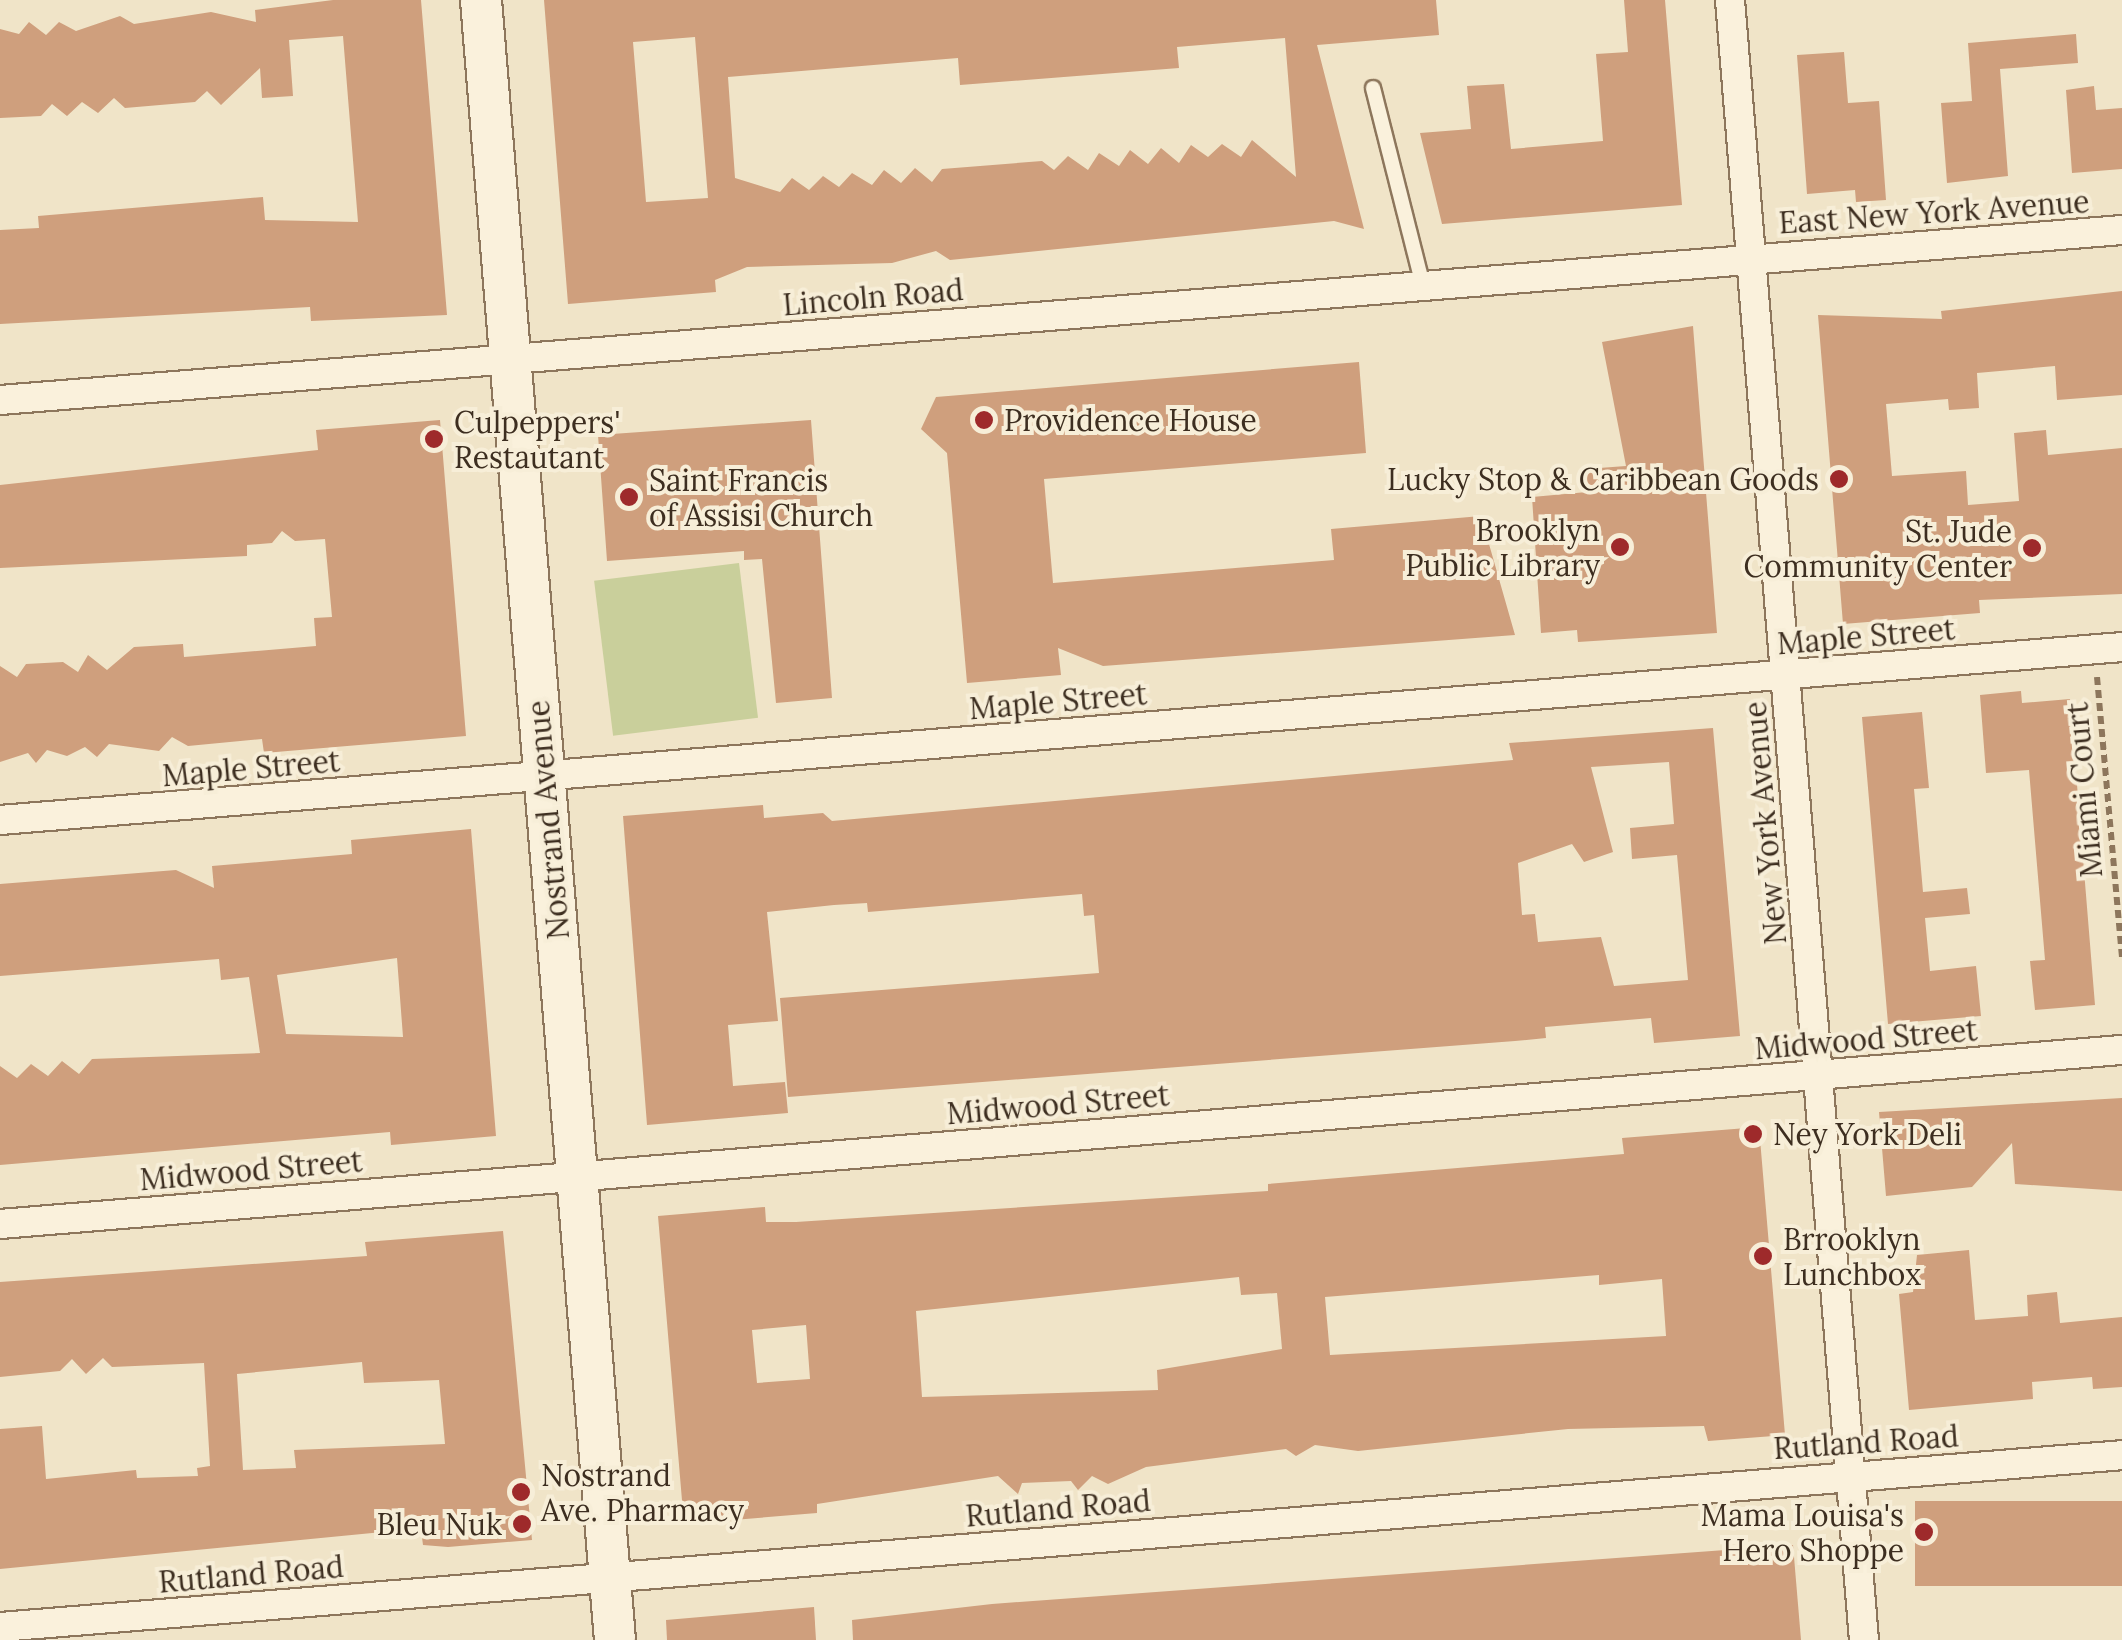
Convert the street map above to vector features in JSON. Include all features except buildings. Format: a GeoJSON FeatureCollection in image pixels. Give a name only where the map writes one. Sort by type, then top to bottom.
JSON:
{"type":"FeatureCollection","features":[{"type":"Feature","properties":{"kind":"main road","name":"Nostrand Avenue"},"geometry":{"type":"LineString","coordinates":[[481,0],[615,1640]]}},
{"type":"Feature","properties":{"kind":"street","name":"New York Avenue"},"geometry":{"type":"LineString","coordinates":[[1730,0],[1864,1640]]}},
{"type":"Feature","properties":{"kind":"street","name":"East New York Avenue"},"geometry":{"type":"LineString","coordinates":[[1751,259],[2122,230]]}},
{"type":"Feature","properties":{"kind":"street","name":"Lincoln Road"},"geometry":{"type":"LineString","coordinates":[[0,400],[1751,259]]}},
{"type":"Feature","properties":{"kind":"street","name":"Maple Street"},"geometry":{"type":"LineString","coordinates":[[0,820],[2122,647]]}},
{"type":"Feature","properties":{"kind":"street","name":"Midwood Street"},"geometry":{"type":"LineString","coordinates":[[0,1224],[2122,1050]]}},
{"type":"Feature","properties":{"kind":"street","name":"Rutland Road"},"geometry":{"type":"LineString","coordinates":[[0,1627],[2122,1455]]}},
{"type":"Feature","properties":{"kind":"lane"},"geometry":{"type":"LineString","coordinates":[[1373,88],[1423,285]]}},
{"type":"Feature","properties":{"kind":"path","name":"Miami Court"},"geometry":{"type":"LineString","coordinates":[[2096,676],[2122,958]]}},
{"type":"Feature","properties":{"kind":"green space"},"geometry":{"type":"Polygon","coordinates":[[[739,563],[758,718],[613,736],[594,581],[739,563]]]}},
{"type":"Feature","properties":{"kind":"place","name":"Providence House"},"geometry":{"type":"Point","coordinates":[984,420]}},
{"type":"Feature","properties":{"kind":"place","name":"Culpeppers' Restautant"},"geometry":{"type":"Point","coordinates":[434,439]}},
{"type":"Feature","properties":{"kind":"place","name":"Lucky Stop & Caribbean Goods"},"geometry":{"type":"Point","coordinates":[1839,479]}},
{"type":"Feature","properties":{"kind":"place","name":"Saint Francis of Assisi Church"},"geometry":{"type":"Point","coordinates":[629,497]}},
{"type":"Feature","properties":{"kind":"place","name":"Brooklyn Public Library"},"geometry":{"type":"Point","coordinates":[1620,547]}},
{"type":"Feature","properties":{"kind":"place","name":"St. Jude Community Center"},"geometry":{"type":"Point","coordinates":[2032,548]}},
{"type":"Feature","properties":{"kind":"place","name":"Ney York Deli"},"geometry":{"type":"Point","coordinates":[1753,1134]}},
{"type":"Feature","properties":{"kind":"place","name":"Brrooklyn Lunchbox"},"geometry":{"type":"Point","coordinates":[1763,1256]}},
{"type":"Feature","properties":{"kind":"place","name":"Nostrand Ave. Pharmacy"},"geometry":{"type":"Point","coordinates":[521,1492]}},
{"type":"Feature","properties":{"kind":"place","name":"Bleu Nuk"},"geometry":{"type":"Point","coordinates":[522,1524]}},
{"type":"Feature","properties":{"kind":"place","name":"Mama Louisa's Hero Shoppe"},"geometry":{"type":"Point","coordinates":[1924,1532]}}]}
